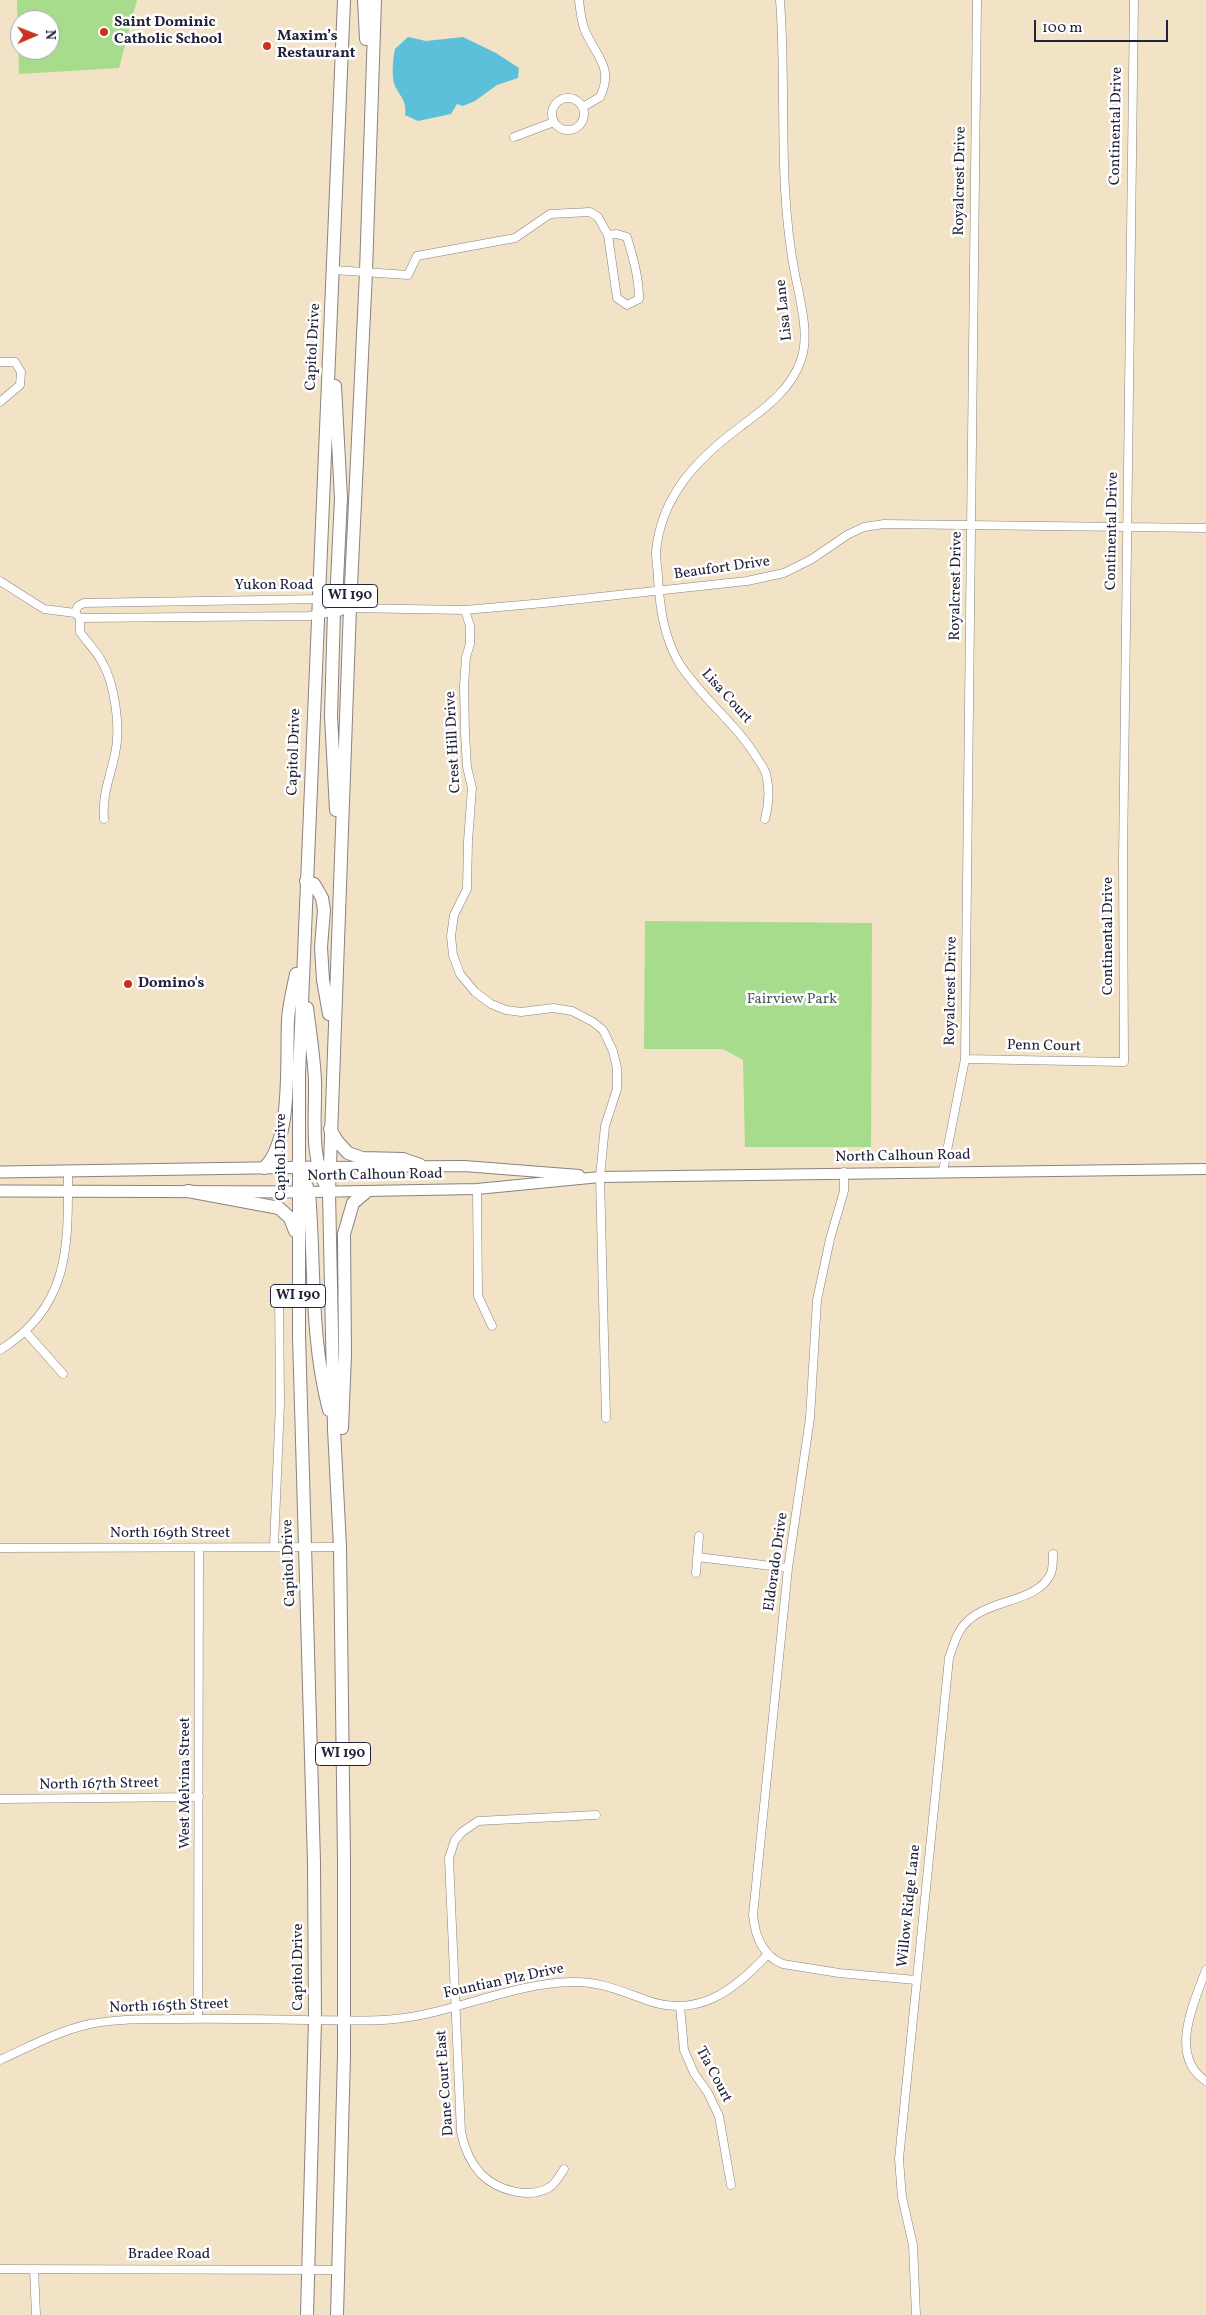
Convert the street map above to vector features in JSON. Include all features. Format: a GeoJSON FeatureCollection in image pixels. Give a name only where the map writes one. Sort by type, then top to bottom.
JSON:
{"type":"FeatureCollection","features":[{"type":"Feature","properties":{"kind":"main road","name":"Capitol Drive"},"geometry":{"type":"LineString","coordinates":[[334,605],[331,326],[344,0]]}},
{"type":"Feature","properties":{"kind":"main road"},"geometry":{"type":"LineString","coordinates":[[364,0],[371,99]]}},
{"type":"Feature","properties":{"kind":"main road","name":"Capitol Drive"},"geometry":{"type":"LineString","coordinates":[[334,605],[366,272],[374,0]]}},
{"type":"Feature","properties":{"kind":"main road"},"geometry":{"type":"LineString","coordinates":[[324,1167],[330,1129],[340,863],[332,775],[331,716],[334,605],[341,498],[331,326]]}},
{"type":"Feature","properties":{"kind":"main road","name":"Capitol Drive"},"geometry":{"type":"LineString","coordinates":[[298,1168],[304,932],[318,615],[334,605]]}},
{"type":"Feature","properties":{"kind":"main road"},"geometry":{"type":"LineString","coordinates":[[306,881],[314,884],[322,898],[323,980],[333,1038]]}},
{"type":"Feature","properties":{"kind":"main road"},"geometry":{"type":"LineString","coordinates":[[264,1168],[276,1151],[284,1122],[288,1017],[304,932]]}},
{"type":"Feature","properties":{"kind":"main road"},"geometry":{"type":"LineString","coordinates":[[303,968],[315,1081],[314,1123],[329,1192]]}},
{"type":"Feature","properties":{"kind":"main road"},"geometry":{"type":"LineString","coordinates":[[330,1129],[337,1141],[348,1153],[362,1158],[403,1159],[420,1165]]}},
{"type":"Feature","properties":{"kind":"main road","name":"North Calhoun Road"},"geometry":{"type":"LineString","coordinates":[[0,1172],[324,1167]]}},
{"type":"Feature","properties":{"kind":"main road"},"geometry":{"type":"LineString","coordinates":[[298,1168],[304,1192],[320,1377],[334,1429]]}},
{"type":"Feature","properties":{"kind":"main road","name":"North Calhoun Road"},"geometry":{"type":"LineString","coordinates":[[0,1191],[304,1192]]}},
{"type":"Feature","properties":{"kind":"main road"},"geometry":{"type":"LineString","coordinates":[[188,1191],[280,1208],[290,1218],[298,1243]]}},
{"type":"Feature","properties":{"kind":"main road","name":"Capitol Drive"},"geometry":{"type":"LineString","coordinates":[[304,1192],[298,1243],[314,1853],[315,2020],[307,2315]]}},
{"type":"Feature","properties":{"kind":"main road","name":"WI 190"},"geometry":{"type":"LineString","coordinates":[[329,1192],[334,1429],[340,1547],[344,2020],[337,2315]]}},
{"type":"Feature","properties":{"kind":"main road"},"geometry":{"type":"LineString","coordinates":[[339,1498],[345,1355],[344,1234],[353,1203],[365,1193]]}},
{"type":"Feature","properties":{"kind":"street"},"geometry":{"type":"LineString","coordinates":[[579,0],[583,26],[604,63],[606,78],[600,97],[582,107]]}},
{"type":"Feature","properties":{"kind":"street","name":"Lisa Lane"},"geometry":{"type":"LineString","coordinates":[[659,591],[656,552],[665,511],[681,481],[703,456],[773,402],[793,377],[802,359],[804,333],[789,242],[783,180],[783,57],[780,0]]}},
{"type":"Feature","properties":{"kind":"street","name":"Royalcrest Drive"},"geometry":{"type":"LineString","coordinates":[[943,1171],[965,1059],[977,0]]}},
{"type":"Feature","properties":{"kind":"street","name":"Continental Drive"},"geometry":{"type":"LineString","coordinates":[[1124,1062],[1123,860],[1134,0]]}},
{"type":"Feature","properties":{"kind":"street"},"geometry":{"type":"LineString","coordinates":[[571,98],[576,100],[582,107],[584,118],[573,129],[562,129],[552,118],[554,107],[561,100],[571,98]]}},
{"type":"Feature","properties":{"kind":"street"},"geometry":{"type":"LineString","coordinates":[[514,137],[554,122]]}},
{"type":"Feature","properties":{"kind":"street"},"geometry":{"type":"LineString","coordinates":[[334,270],[408,275],[417,256],[514,238],[550,214],[590,212],[598,217],[608,235],[617,298],[626,305],[639,299],[639,283],[633,256],[626,237],[617,234],[608,235]]}},
{"type":"Feature","properties":{"kind":"street"},"geometry":{"type":"LineString","coordinates":[[0,362],[15,362],[21,372],[20,385],[0,402]]}},
{"type":"Feature","properties":{"kind":"street","name":"Beaufort Drive"},"geometry":{"type":"LineString","coordinates":[[334,605],[465,610],[746,581],[784,573],[800,566],[847,535],[864,527],[904,524],[1206,528]]}},
{"type":"Feature","properties":{"kind":"street","name":"Yukon Road"},"geometry":{"type":"LineString","coordinates":[[1,584],[44,609],[77,616],[318,615]]}},
{"type":"Feature","properties":{"kind":"street","name":"Lisa Court"},"geometry":{"type":"LineString","coordinates":[[659,591],[660,613],[671,646],[679,662],[691,679],[746,740],[766,772],[770,801],[765,819]]}},
{"type":"Feature","properties":{"kind":"street","name":"Yukon Road"},"geometry":{"type":"LineString","coordinates":[[77,616],[78,606],[84,603],[334,605]]}},
{"type":"Feature","properties":{"kind":"street","name":"Crest Hill Drive"},"geometry":{"type":"LineString","coordinates":[[465,610],[470,626],[470,644],[466,657],[464,686],[465,733],[467,767],[472,788],[469,822],[468,889],[454,915],[451,936],[453,954],[460,974],[475,992],[491,1004],[506,1010],[521,1012],[553,1008],[582,1014],[602,1030],[614,1051],[617,1068],[617,1089],[605,1126],[600,1177],[606,1418]]}},
{"type":"Feature","properties":{"kind":"street"},"geometry":{"type":"LineString","coordinates":[[77,616],[80,632],[94,649],[108,674],[115,706],[116,750],[105,786],[104,819]]}},
{"type":"Feature","properties":{"kind":"street","name":"Penn Court"},"geometry":{"type":"LineString","coordinates":[[965,1059],[1124,1062]]}},
{"type":"Feature","properties":{"kind":"street","name":"North Calhoun Road"},"geometry":{"type":"LineString","coordinates":[[324,1167],[420,1165],[493,1167],[600,1177]]}},
{"type":"Feature","properties":{"kind":"street","name":"North Calhoun Road"},"geometry":{"type":"LineString","coordinates":[[304,1192],[365,1193],[477,1189],[600,1177],[844,1172],[1206,1169]]}},
{"type":"Feature","properties":{"kind":"street"},"geometry":{"type":"LineString","coordinates":[[0,1350],[25,1330],[57,1287],[62,1271],[68,1230],[68,1172]]}},
{"type":"Feature","properties":{"kind":"street","name":"Eldorado Drive"},"geometry":{"type":"LineString","coordinates":[[768,1954],[762,1946],[754,1927],[753,1903],[788,1568],[810,1418],[817,1300],[828,1248],[844,1191],[844,1172]]}},
{"type":"Feature","properties":{"kind":"street"},"geometry":{"type":"LineString","coordinates":[[477,1189],[478,1296],[492,1326]]}},
{"type":"Feature","properties":{"kind":"street"},"geometry":{"type":"LineString","coordinates":[[274,1546],[280,1403],[279,1292]]}},
{"type":"Feature","properties":{"kind":"street"},"geometry":{"type":"LineString","coordinates":[[25,1330],[63,1374]]}},
{"type":"Feature","properties":{"kind":"street"},"geometry":{"type":"LineString","coordinates":[[696,1573],[699,1536]]}},
{"type":"Feature","properties":{"kind":"street","name":"North 169th Street"},"geometry":{"type":"LineString","coordinates":[[0,1548],[340,1547]]}},
{"type":"Feature","properties":{"kind":"street","name":"West Melvina Street"},"geometry":{"type":"LineString","coordinates":[[198,2018],[199,1548]]}},
{"type":"Feature","properties":{"kind":"street","name":"Willow Ridge Lane"},"geometry":{"type":"LineString","coordinates":[[916,2315],[913,2245],[902,2197],[899,2159],[947,1676],[955,1639],[969,1620],[982,1610],[1036,1591],[1052,1573],[1054,1554]]}},
{"type":"Feature","properties":{"kind":"street"},"geometry":{"type":"LineString","coordinates":[[697,1557],[788,1568]]}},
{"type":"Feature","properties":{"kind":"street","name":"North 167th Street"},"geometry":{"type":"LineString","coordinates":[[0,1799],[199,1797]]}},
{"type":"Feature","properties":{"kind":"street","name":"Dane Court East"},"geometry":{"type":"LineString","coordinates":[[564,2169],[551,2186],[528,2193],[499,2186],[481,2174],[464,2146],[461,2132],[449,1876],[450,1858],[455,1840],[462,1832],[478,1821],[596,1815]]}},
{"type":"Feature","properties":{"kind":"street"},"geometry":{"type":"LineString","coordinates":[[768,1954],[775,1961],[802,1968],[916,1980]]}},
{"type":"Feature","properties":{"kind":"street","name":"Fountian Plz Drive"},"geometry":{"type":"LineString","coordinates":[[315,2020],[394,2019],[520,1990],[572,1982],[611,1987],[655,2003],[680,2006],[707,2001],[727,1992],[751,1973],[768,1954]]}},
{"type":"Feature","properties":{"kind":"street"},"geometry":{"type":"LineString","coordinates":[[1206,1970],[1187,2030],[1186,2046],[1189,2062],[1193,2070],[1206,2081]]}},
{"type":"Feature","properties":{"kind":"street","name":"Tia Court"},"geometry":{"type":"LineString","coordinates":[[680,2006],[684,2050],[694,2073],[708,2093],[719,2116],[732,2185]]}},
{"type":"Feature","properties":{"kind":"street","name":"North 165th Street"},"geometry":{"type":"LineString","coordinates":[[0,2060],[50,2036],[88,2025],[131,2019],[315,2020]]}},
{"type":"Feature","properties":{"kind":"street","name":"Bradee Road"},"geometry":{"type":"LineString","coordinates":[[0,2269],[339,2270]]}},
{"type":"Feature","properties":{"kind":"street"},"geometry":{"type":"LineString","coordinates":[[34,2269],[36,2315]]}},
{"type":"Feature","properties":{"kind":"green space"},"geometry":{"type":"Polygon","coordinates":[[[17,0],[137,0],[119,68],[19,74],[19,60],[60,60],[60,10],[17,10],[17,0]]]}},
{"type":"Feature","properties":{"kind":"green space","name":"Fairview Park"},"geometry":{"type":"Polygon","coordinates":[[[645,921],[872,923],[871,1147],[745,1147],[743,1060],[723,1049],[644,1049],[645,921]]]}},
{"type":"Feature","properties":{"kind":"water"},"geometry":{"type":"Polygon","coordinates":[[[408,37],[426,41],[463,37],[496,53],[519,68],[518,78],[497,85],[475,101],[463,106],[457,104],[451,114],[418,121],[405,115],[404,103],[393,78],[395,49],[408,37]]]}},
{"type":"Feature","properties":{"kind":"place","name":"Saint Dominic Catholic School"},"geometry":{"type":"Point","coordinates":[104,32]}},
{"type":"Feature","properties":{"kind":"place","name":"Maxim’s Restaurant"},"geometry":{"type":"Point","coordinates":[267,46]}},
{"type":"Feature","properties":{"kind":"place","name":"Domino's"},"geometry":{"type":"Point","coordinates":[128,984]}}]}
